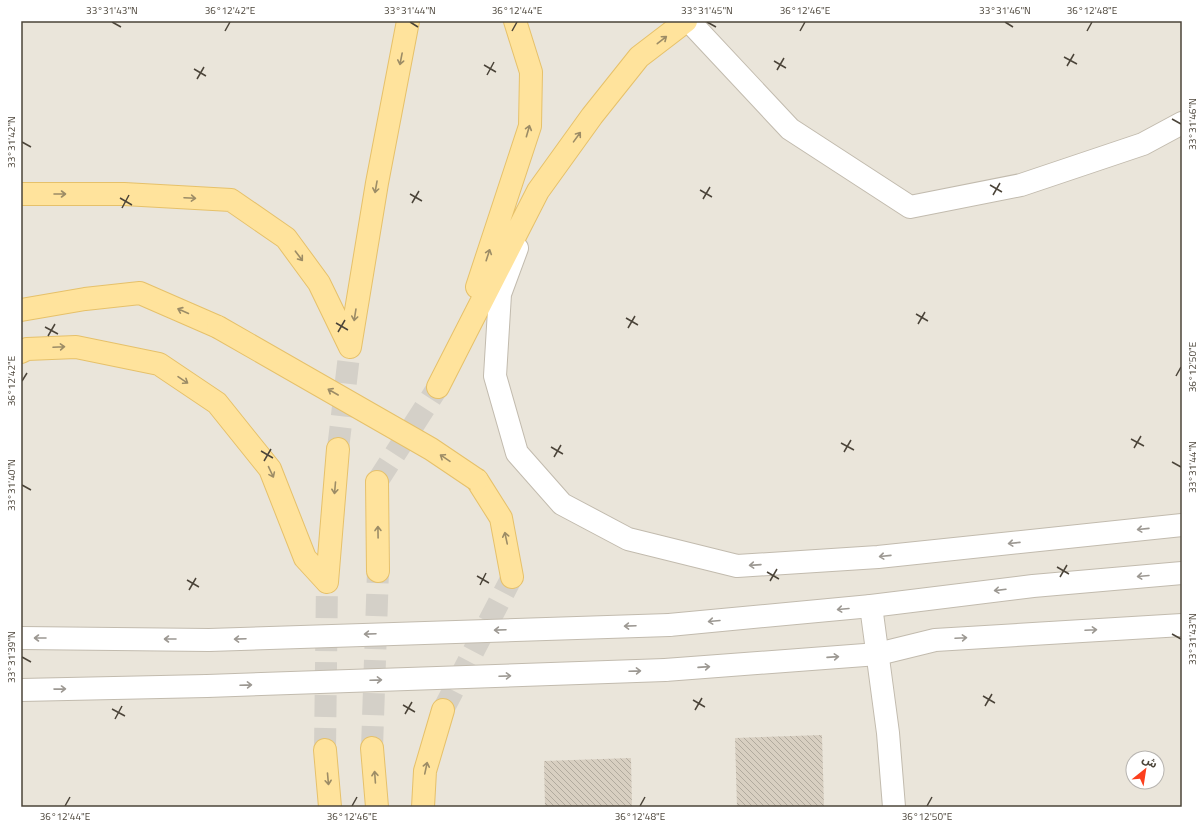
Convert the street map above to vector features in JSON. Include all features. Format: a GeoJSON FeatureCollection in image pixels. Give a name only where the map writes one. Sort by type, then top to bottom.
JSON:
{"type":"FeatureCollection","features":[{"type":"Feature","properties":{"kind":"main road"},"geometry":{"type":"LineString","coordinates":[[21,194],[124,194],[231,200],[286,238],[320,283],[350,346],[377,183],[408,21]]}},
{"type":"Feature","properties":{"kind":"main road"},"geometry":{"type":"LineString","coordinates":[[438,387],[538,191],[592,116],[640,58],[687,21]]}},
{"type":"Feature","properties":{"kind":"main road"},"geometry":{"type":"LineString","coordinates":[[454,358],[530,126],[531,72],[516,23]]}},
{"type":"Feature","properties":{"kind":"main road"},"geometry":{"type":"LineString","coordinates":[[21,310],[85,299],[140,293],[218,327],[431,449],[477,480],[501,518],[512,577]]}},
{"type":"Feature","properties":{"kind":"main road"},"geometry":{"type":"LineString","coordinates":[[21,352],[28,349],[76,347],[159,364],[217,403],[270,469],[305,558],[327,582],[338,449]]}},
{"type":"Feature","properties":{"kind":"main road"},"geometry":{"type":"LineString","coordinates":[[376,482],[378,571]]}},
{"type":"Feature","properties":{"kind":"main road"},"geometry":{"type":"LineString","coordinates":[[423,807],[425,771],[443,710]]}},
{"type":"Feature","properties":{"kind":"main road"},"geometry":{"type":"LineString","coordinates":[[372,748],[377,807]]}},
{"type":"Feature","properties":{"kind":"main road"},"geometry":{"type":"LineString","coordinates":[[325,750],[330,807]]}},
{"type":"Feature","properties":{"kind":"street"},"geometry":{"type":"LineString","coordinates":[[687,21],[790,129],[910,207],[1021,185],[1143,144],[1182,123]]}},
{"type":"Feature","properties":{"kind":"street"},"geometry":{"type":"LineString","coordinates":[[538,191],[500,294],[495,376],[517,453],[562,504],[628,539],[737,566],[878,557],[1182,525]]}},
{"type":"Feature","properties":{"kind":"street"},"geometry":{"type":"LineString","coordinates":[[21,638],[209,640],[669,625],[871,606],[1033,586],[1182,573]]}},
{"type":"Feature","properties":{"kind":"street"},"geometry":{"type":"LineString","coordinates":[[871,606],[888,733],[894,807]]}},
{"type":"Feature","properties":{"kind":"street"},"geometry":{"type":"LineString","coordinates":[[21,690],[207,686],[665,670],[878,654],[935,640],[1182,625]]}},
{"type":"Feature","properties":{"kind":"shaded area"},"geometry":{"type":"Polygon","coordinates":[[[21,21],[1182,21],[1182,807],[21,807],[21,21]]]}},
{"type":"Feature","properties":{"kind":"building"},"geometry":{"type":"Polygon","coordinates":[[[822,735],[824,807],[737,807],[735,738],[822,735]]]}},
{"type":"Feature","properties":{"kind":"building"},"geometry":{"type":"Polygon","coordinates":[[[631,758],[632,807],[545,807],[544,761],[631,758]]]}},
{"type":"Feature","properties":{"kind":"tunnel"},"geometry":{"type":"LineString","coordinates":[[338,449],[350,347]]}},
{"type":"Feature","properties":{"kind":"tunnel"},"geometry":{"type":"LineString","coordinates":[[377,482],[438,387]]}},
{"type":"Feature","properties":{"kind":"tunnel"},"geometry":{"type":"LineString","coordinates":[[372,748],[378,571]]}},
{"type":"Feature","properties":{"kind":"tunnel"},"geometry":{"type":"LineString","coordinates":[[443,710],[512,577]]}},
{"type":"Feature","properties":{"kind":"tunnel"},"geometry":{"type":"LineString","coordinates":[[325,750],[327,582]]}}]}
